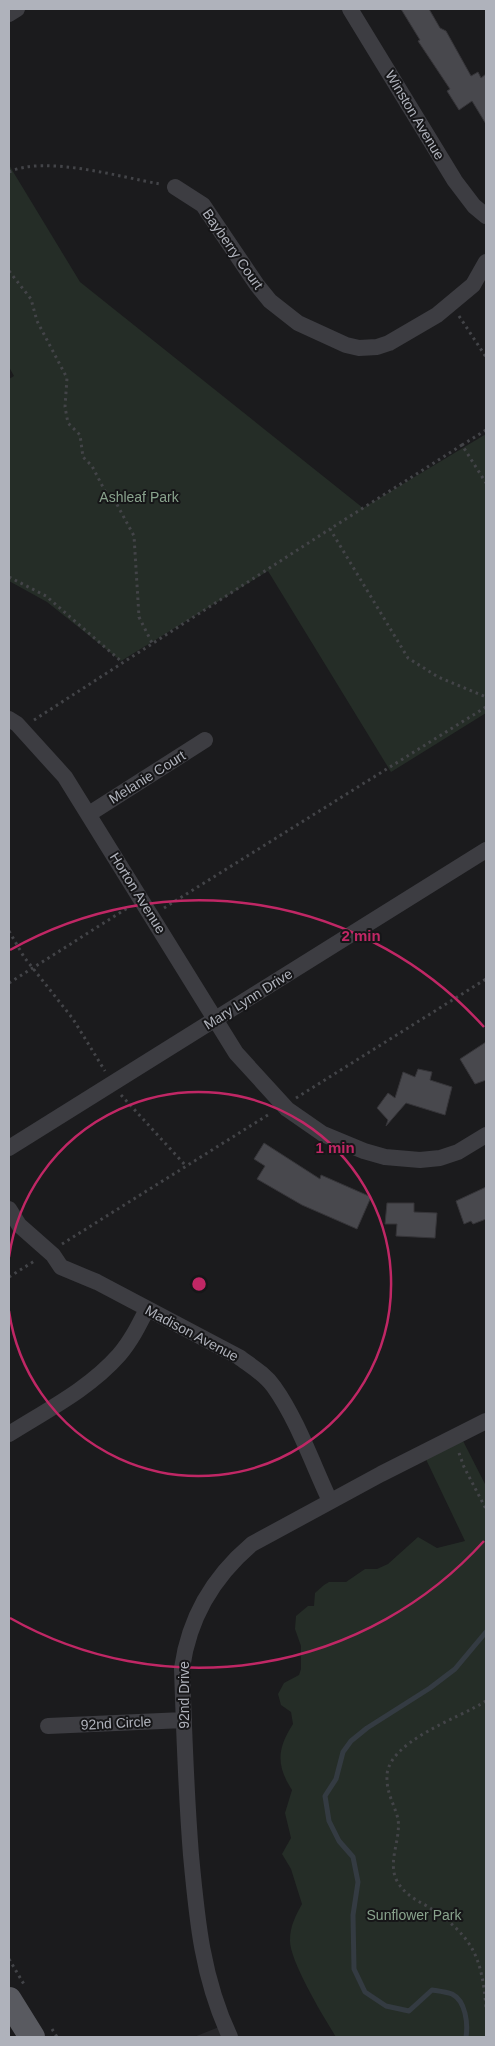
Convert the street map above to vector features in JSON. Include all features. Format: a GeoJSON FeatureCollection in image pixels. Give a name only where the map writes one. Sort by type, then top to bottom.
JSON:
{"type":"FeatureCollection","features":[{"type":"Feature","properties":{"kind":"main road"},"geometry":{"type":"LineString","coordinates":[[9,2000],[32,2037]]}},
{"type":"Feature","properties":{"kind":"street"},"geometry":{"type":"LineString","coordinates":[[9,14],[17,9]]}},
{"type":"Feature","properties":{"kind":"street","name":"Winston Avenue"},"geometry":{"type":"LineString","coordinates":[[350,9],[455,181],[474,206],[486,216]]}},
{"type":"Feature","properties":{"kind":"street","name":"Bayberry Court"},"geometry":{"type":"LineString","coordinates":[[175,187],[203,205],[257,285],[270,301],[298,323],[329,339],[359,348],[377,347],[389,343],[437,314],[473,285],[486,262]]}},
{"type":"Feature","properties":{"kind":"street","name":"Horton Avenue"},"geometry":{"type":"LineString","coordinates":[[12,721],[65,777],[236,1053],[284,1106],[323,1134],[364,1152],[385,1157],[420,1160],[440,1158],[458,1152],[486,1135]]}},
{"type":"Feature","properties":{"kind":"street","name":"Melanie Court"},"geometry":{"type":"LineString","coordinates":[[89,814],[205,740]]}},
{"type":"Feature","properties":{"kind":"street","name":"Mary Lynn Drive"},"geometry":{"type":"LineString","coordinates":[[9,1148],[486,850]]}},
{"type":"Feature","properties":{"kind":"street","name":"Madison Avenue"},"geometry":{"type":"LineString","coordinates":[[9,1209],[25,1231],[49,1252],[61,1267],[239,1357],[259,1371],[273,1386],[284,1403],[330,1501]]}},
{"type":"Feature","properties":{"kind":"street"},"geometry":{"type":"LineString","coordinates":[[9,1434],[100,1374],[129,1341],[147,1309]]}},
{"type":"Feature","properties":{"kind":"street","name":"92nd Drive"},"geometry":{"type":"LineString","coordinates":[[230,2037],[207,1977],[197,1923],[187,1808],[182,1668],[184,1650],[196,1615],[213,1584],[238,1556],[252,1544],[330,1501],[486,1422]]}},
{"type":"Feature","properties":{"kind":"street","name":"92nd Circle"},"geometry":{"type":"LineString","coordinates":[[48,1726],[184,1720]]}},
{"type":"Feature","properties":{"kind":"path"},"geometry":{"type":"LineString","coordinates":[[9,172],[18,168],[62,166],[175,187]]}},
{"type":"Feature","properties":{"kind":"path"},"geometry":{"type":"LineString","coordinates":[[9,271],[31,299],[37,321],[67,378],[65,408],[68,423],[80,435],[82,457],[92,466],[105,491],[114,499],[134,536],[139,617],[152,644]]}},
{"type":"Feature","properties":{"kind":"path"},"geometry":{"type":"LineString","coordinates":[[450,304],[486,357]]}},
{"type":"Feature","properties":{"kind":"path"},"geometry":{"type":"LineString","coordinates":[[12,721],[34,720],[486,430]]}},
{"type":"Feature","properties":{"kind":"path"},"geometry":{"type":"LineString","coordinates":[[462,445],[486,483]]}},
{"type":"Feature","properties":{"kind":"path"},"geometry":{"type":"LineString","coordinates":[[330,529],[408,658],[438,677],[486,697]]}},
{"type":"Feature","properties":{"kind":"path"},"geometry":{"type":"LineString","coordinates":[[9,577],[46,596],[122,662]]}},
{"type":"Feature","properties":{"kind":"path"},"geometry":{"type":"LineString","coordinates":[[9,983],[130,906],[141,922],[486,707]]}},
{"type":"Feature","properties":{"kind":"path"},"geometry":{"type":"LineString","coordinates":[[9,931],[32,968],[73,1019],[122,1098],[186,1166]]}},
{"type":"Feature","properties":{"kind":"path"},"geometry":{"type":"LineString","coordinates":[[9,1277],[486,979]]}},
{"type":"Feature","properties":{"kind":"path"},"geometry":{"type":"LineString","coordinates":[[459,1452],[464,1467],[486,1509]]}},
{"type":"Feature","properties":{"kind":"path"},"geometry":{"type":"LineString","coordinates":[[486,1700],[431,1729],[405,1747],[391,1762],[386,1779],[398,1820],[394,1861],[395,1877],[405,1892],[451,1922],[466,1938],[479,1964],[486,2008]]}},
{"type":"Feature","properties":{"kind":"shaded area"},"geometry":{"type":"Polygon","coordinates":[[[224,2025],[230,2037],[194,2037],[224,2025]]]}},
{"type":"Feature","properties":{"kind":"green space","name":"Ashleaf Park"},"geometry":{"type":"Polygon","coordinates":[[[9,165],[80,282],[363,508],[486,434],[486,713],[391,772],[268,571],[121,661],[47,602],[9,581],[9,379],[14,376],[9,367],[9,165]]]}},
{"type":"Feature","properties":{"kind":"green space","name":"Sunflower Park"},"geometry":{"type":"Polygon","coordinates":[[[460,1435],[486,1486],[486,2037],[336,2037],[308,1989],[291,1949],[291,1930],[302,1904],[291,1869],[282,1854],[291,1838],[285,1813],[292,1790],[283,1773],[281,1749],[293,1724],[291,1712],[281,1705],[278,1694],[284,1683],[299,1675],[301,1669],[301,1646],[295,1629],[296,1616],[308,1606],[314,1606],[315,1593],[324,1585],[329,1582],[346,1582],[365,1569],[377,1569],[388,1564],[418,1537],[437,1548],[465,1541],[423,1453],[460,1435]]]}},
{"type":"Feature","properties":{"kind":"building"},"geometry":{"type":"Polygon","coordinates":[[[401,9],[429,9],[440,28],[446,31],[471,76],[478,72],[481,78],[486,74],[486,124],[472,101],[459,110],[447,91],[450,89],[418,41],[420,40],[401,9]]]}},
{"type":"Feature","properties":{"kind":"building"},"geometry":{"type":"Polygon","coordinates":[[[486,1042],[486,1080],[475,1084],[460,1059],[486,1042]]]}},
{"type":"Feature","properties":{"kind":"building"},"geometry":{"type":"Polygon","coordinates":[[[418,1069],[432,1072],[430,1080],[452,1087],[445,1115],[406,1103],[386,1126],[388,1120],[377,1108],[388,1093],[395,1098],[403,1072],[415,1077],[418,1069]]]}},
{"type":"Feature","properties":{"kind":"building"},"geometry":{"type":"Polygon","coordinates":[[[264,1143],[320,1179],[321,1175],[371,1197],[357,1229],[302,1205],[257,1179],[265,1166],[254,1159],[264,1143]]]}},
{"type":"Feature","properties":{"kind":"building"},"geometry":{"type":"Polygon","coordinates":[[[486,1187],[486,1219],[473,1224],[471,1221],[464,1224],[456,1201],[486,1187]]]}},
{"type":"Feature","properties":{"kind":"building"},"geometry":{"type":"Polygon","coordinates":[[[387,1203],[414,1203],[414,1212],[437,1213],[435,1238],[396,1236],[397,1224],[385,1224],[387,1203]]]}},
{"type":"Feature","properties":{"kind":"waterway"},"geometry":{"type":"LineString","coordinates":[[466,2037],[465,2013],[457,1997],[452,1994],[432,1990],[409,2011],[386,2006],[365,1992],[354,1969],[353,1915],[358,1882],[353,1857],[339,1841],[329,1821],[325,1796],[336,1779],[343,1752],[351,1741],[367,1728],[430,1688],[455,1669],[486,1632]]}}]}
